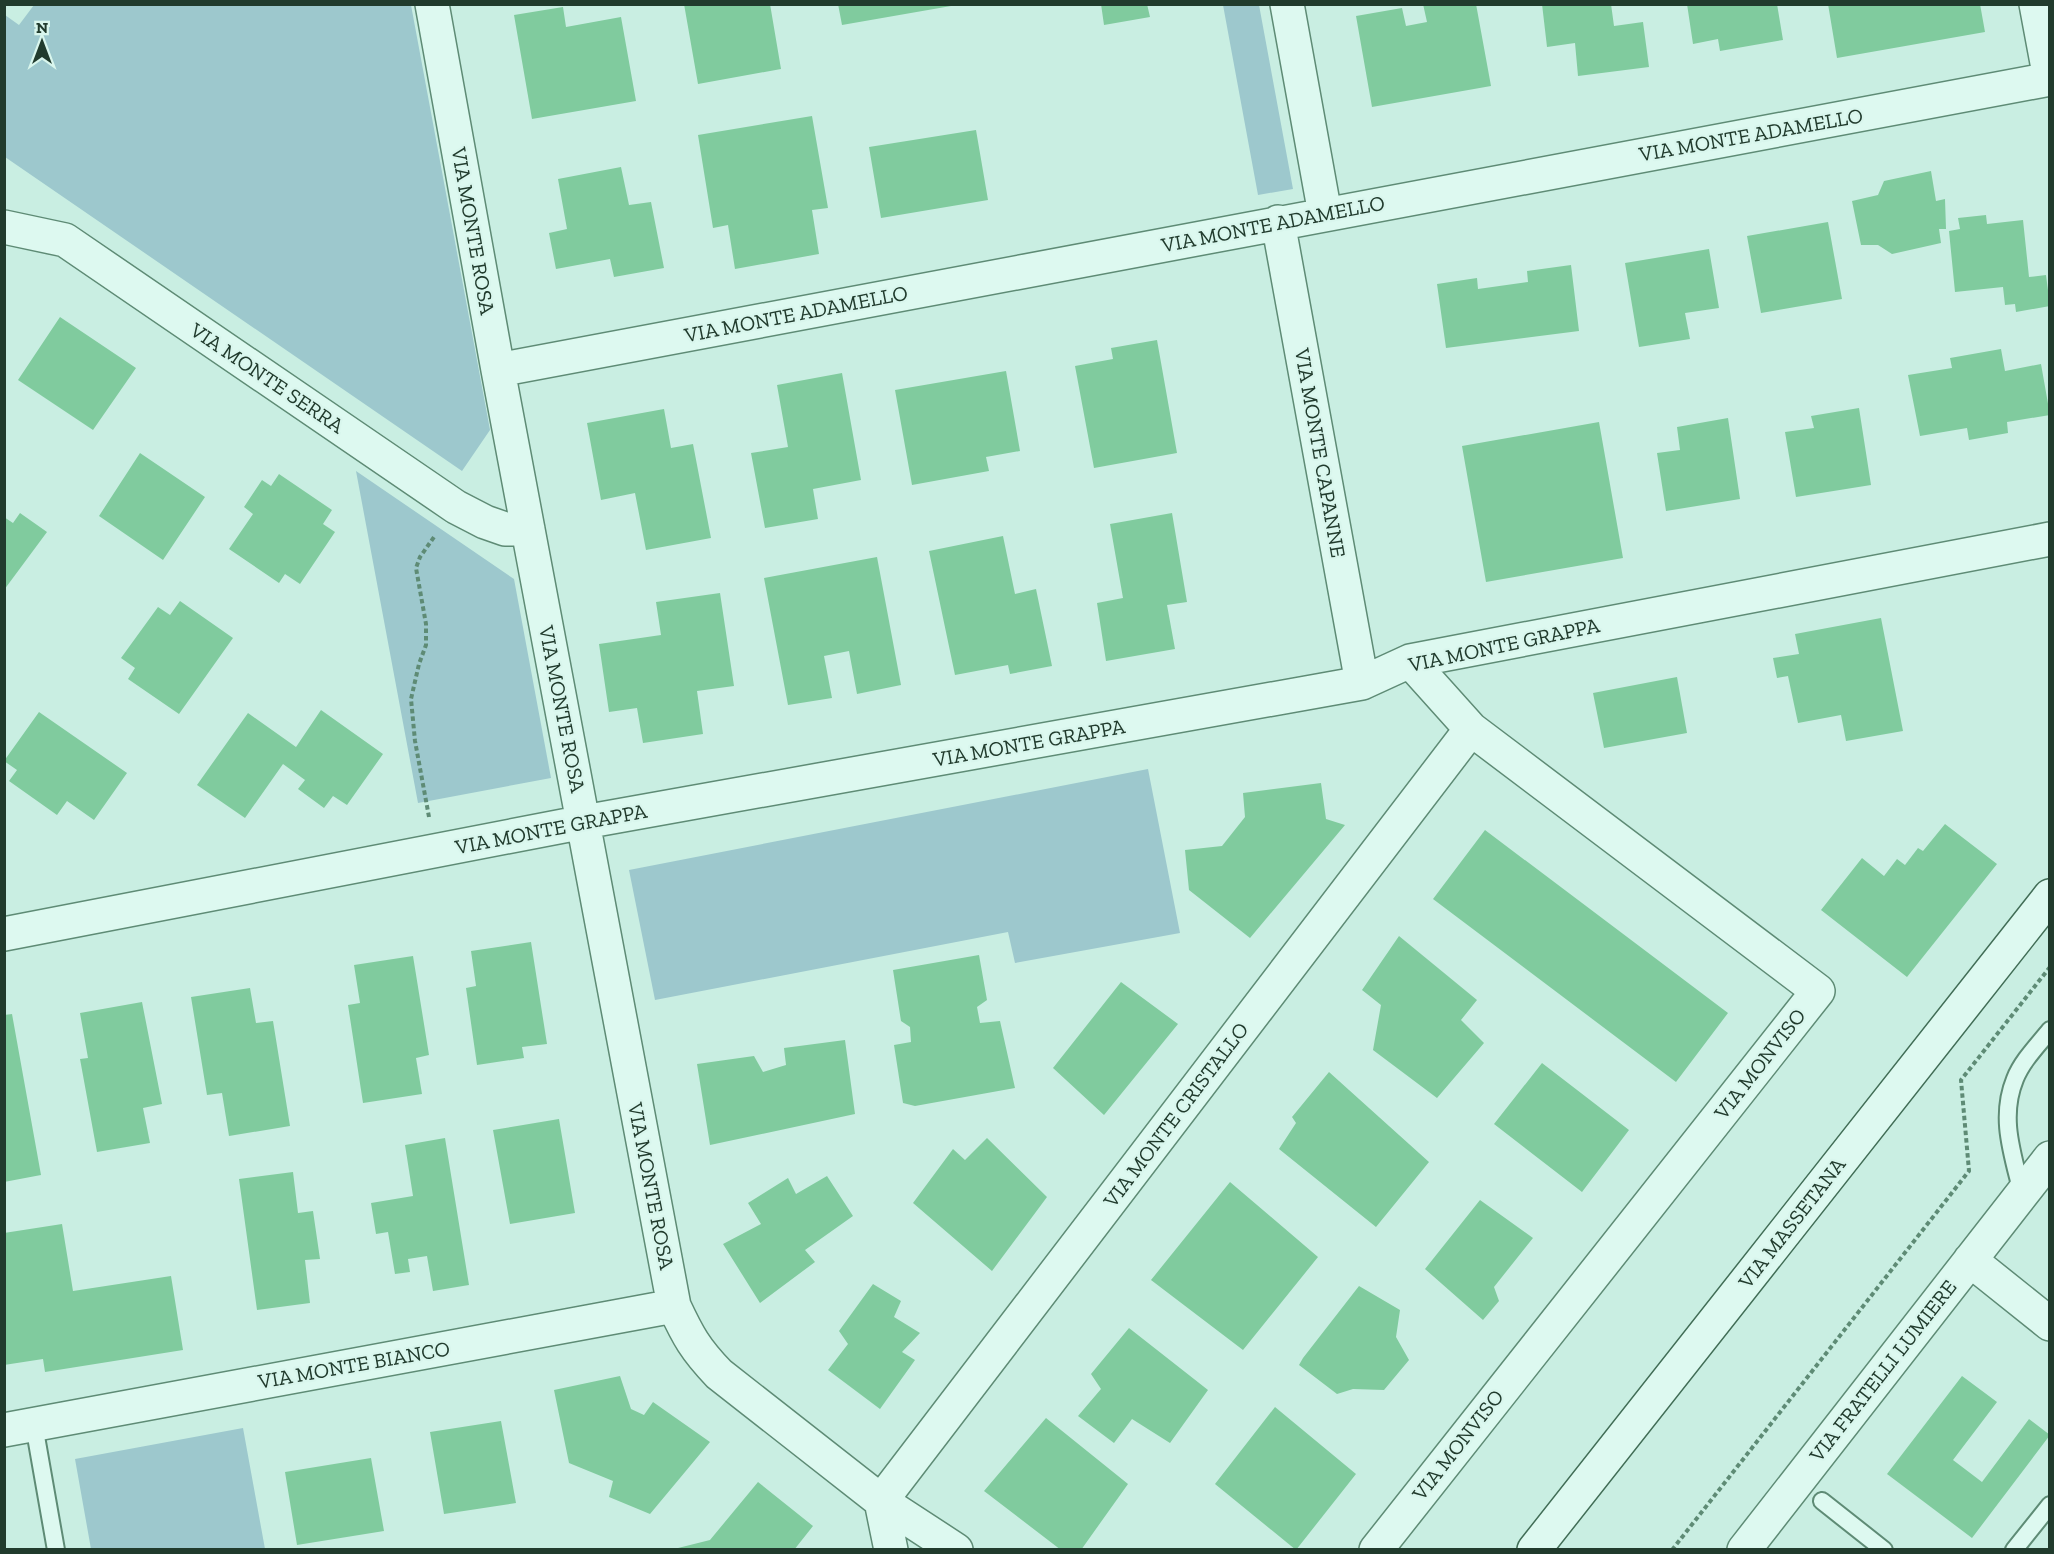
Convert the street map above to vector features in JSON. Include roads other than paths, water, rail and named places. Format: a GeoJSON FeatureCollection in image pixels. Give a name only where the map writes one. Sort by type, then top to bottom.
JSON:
{"type":"FeatureCollection","features":[{"type":"Feature","properties":{"kind":"street","name":"VIA MONTE ROSA"},"geometry":{"type":"LineString","coordinates":[[432,4],[498,370],[674,1306],[698,1352],[719,1374],[881,1501],[956,1550]]}},
{"type":"Feature","properties":{"kind":"street"},"geometry":{"type":"LineString","coordinates":[[1287,4],[1325,214]]}},
{"type":"Feature","properties":{"kind":"street"},"geometry":{"type":"LineString","coordinates":[[2036,4],[2049,79]]}},
{"type":"Feature","properties":{"kind":"street","name":"VIA MONTE ADAMELLO"},"geometry":{"type":"LineString","coordinates":[[498,370],[2049,79]]}},
{"type":"Feature","properties":{"kind":"street","name":"VIA MONTE CAPANNE"},"geometry":{"type":"LineString","coordinates":[[1278,222],[1362,683]]}},
{"type":"Feature","properties":{"kind":"street","name":"VIA MONTE SERRA"},"geometry":{"type":"LineString","coordinates":[[4,227],[65,240],[456,507],[485,522],[506,529],[528,529]]}},
{"type":"Feature","properties":{"kind":"street","name":"VIA MONTE GRAPPA"},"geometry":{"type":"LineString","coordinates":[[4,934],[584,822],[1362,683],[1410,661],[2049,539]]}},
{"type":"Feature","properties":{"kind":"street","name":"VIA MONVISO"},"geometry":{"type":"LineString","coordinates":[[1376,1550],[1818,991],[1471,729],[1410,661]]}},
{"type":"Feature","properties":{"kind":"street","name":"VIA MONTE CRISTALLO"},"geometry":{"type":"LineString","coordinates":[[881,1501],[1471,729]]}},
{"type":"Feature","properties":{"kind":"street","name":"VIA MASSETANA"},"geometry":{"type":"LineString","coordinates":[[1534,1550],[2049,896]]}},
{"type":"Feature","properties":{"kind":"street","name":"VIA FRATELLI LUMIERE"},"geometry":{"type":"LineString","coordinates":[[1744,1550],[2049,1158]]}},
{"type":"Feature","properties":{"kind":"street"},"geometry":{"type":"LineString","coordinates":[[1970,1260],[2049,1324]]}},
{"type":"Feature","properties":{"kind":"street","name":"VIA MONTE BIANCO"},"geometry":{"type":"LineString","coordinates":[[19,1427],[674,1306]]}},
{"type":"Feature","properties":{"kind":"street"},"geometry":{"type":"LineString","coordinates":[[881,1501],[891,1550]]}},
{"type":"Feature","properties":{"kind":"lane"},"geometry":{"type":"LineString","coordinates":[[2022,1193],[2008,1136],[2007,1105],[2015,1078],[2049,1030]]}},
{"type":"Feature","properties":{"kind":"lane","name":"VIA MONTE BIANCO"},"geometry":{"type":"LineString","coordinates":[[19,1427],[56,1550]]}},
{"type":"Feature","properties":{"kind":"lane"},"geometry":{"type":"LineString","coordinates":[[1822,1501],[1884,1550]]}},
{"type":"Feature","properties":{"kind":"lane"},"geometry":{"type":"LineString","coordinates":[[2014,1550],[2049,1505]]}}]}
